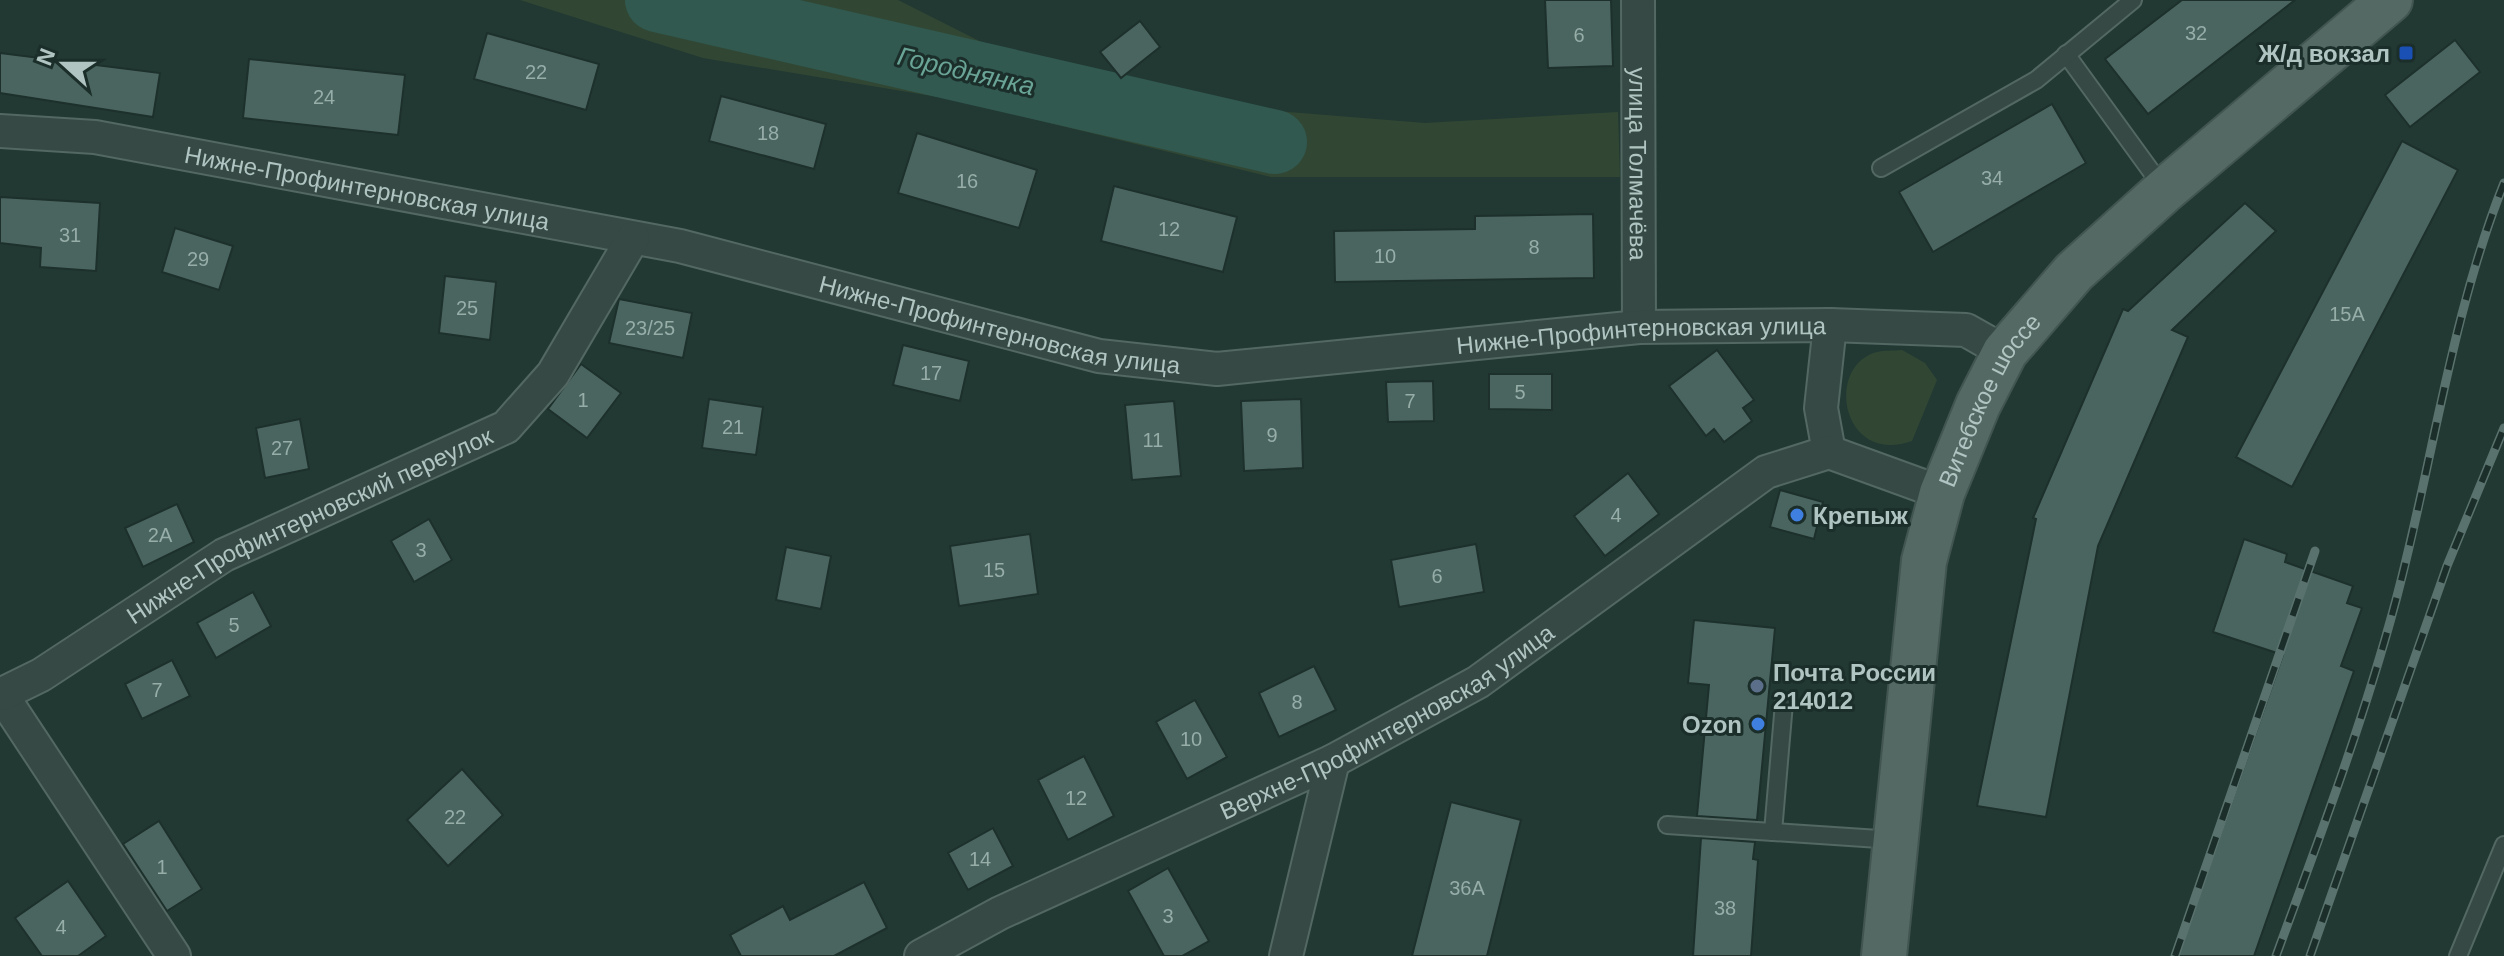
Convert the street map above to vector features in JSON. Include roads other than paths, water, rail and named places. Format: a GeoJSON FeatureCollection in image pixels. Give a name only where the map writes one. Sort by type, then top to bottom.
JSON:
{"type":"FeatureCollection","features":[{"type":"Feature","properties":{"kind":"main road","name":"Витебское шоссе"},"geometry":{"type":"LineString","coordinates":[[1884,956],[1924,561],[1942,493],[1978,405],[2005,352],[2074,272],[2376,4]]}},
{"type":"Feature","properties":{"kind":"street","name":"улица Толмачёва"},"geometry":{"type":"LineString","coordinates":[[1638,0],[1639,327]]}},
{"type":"Feature","properties":{"kind":"street","name":"Нижне-Профинтерновская улица"},"geometry":{"type":"LineString","coordinates":[[0,131],[95,137],[680,246],[1099,356],[1217,369],[1639,327],[1830,325],[1966,330],[2005,352]]}},
{"type":"Feature","properties":{"kind":"street","name":"Нижне-Профинтерновский переулок"},"geometry":{"type":"LineString","coordinates":[[0,695],[41,675],[224,555],[506,427],[553,374],[633,238]]}},
{"type":"Feature","properties":{"kind":"street"},"geometry":{"type":"LineString","coordinates":[[1830,325],[1821,408],[1829,452],[1942,493]]}},
{"type":"Feature","properties":{"kind":"street","name":"Верхне-Профинтерновская улица"},"geometry":{"type":"LineString","coordinates":[[921,956],[1000,913],[1333,761],[1478,682],[1766,472],[1829,452]]}},
{"type":"Feature","properties":{"kind":"street"},"geometry":{"type":"LineString","coordinates":[[0,695],[174,956]]}},
{"type":"Feature","properties":{"kind":"street"},"geometry":{"type":"LineString","coordinates":[[1286,956],[1333,761]]}},
{"type":"Feature","properties":{"kind":"lane"},"geometry":{"type":"LineString","coordinates":[[1881,168],[2036,80],[2133,0]]}},
{"type":"Feature","properties":{"kind":"lane"},"geometry":{"type":"LineString","coordinates":[[2066,54],[2165,190]]}},
{"type":"Feature","properties":{"kind":"lane"},"geometry":{"type":"LineString","coordinates":[[1773,832],[1784,703]]}},
{"type":"Feature","properties":{"kind":"lane"},"geometry":{"type":"LineString","coordinates":[[1667,825],[1896,840]]}},
{"type":"Feature","properties":{"kind":"lane"},"geometry":{"type":"LineString","coordinates":[[2458,956],[2504,845]]}},
{"type":"Feature","properties":{"kind":"waterway","name":"Городнянка"},"geometry":{"type":"LineString","coordinates":[[657,0],[1275,142]]}},
{"type":"Feature","properties":{"kind":"railway"},"geometry":{"type":"LineString","coordinates":[[2276,956],[2370,690],[2409,548],[2456,337],[2504,183]]}},
{"type":"Feature","properties":{"kind":"railway"},"geometry":{"type":"LineString","coordinates":[[2310,956],[2447,566],[2504,428]]}},
{"type":"Feature","properties":{"kind":"railway"},"geometry":{"type":"LineString","coordinates":[[2175,956],[2315,551]]}},
{"type":"Feature","properties":{"kind":"place","name":"Ж/д вокзал"},"geometry":{"type":"Point","coordinates":[2406,53]}},
{"type":"Feature","properties":{"kind":"place","name":"Крепыж"},"geometry":{"type":"Point","coordinates":[1797,515]}},
{"type":"Feature","properties":{"kind":"place","name":"Почта России 214012"},"geometry":{"type":"Point","coordinates":[1757,686]}},
{"type":"Feature","properties":{"kind":"place","name":"Ozon"},"geometry":{"type":"Point","coordinates":[1758,724]}}]}
